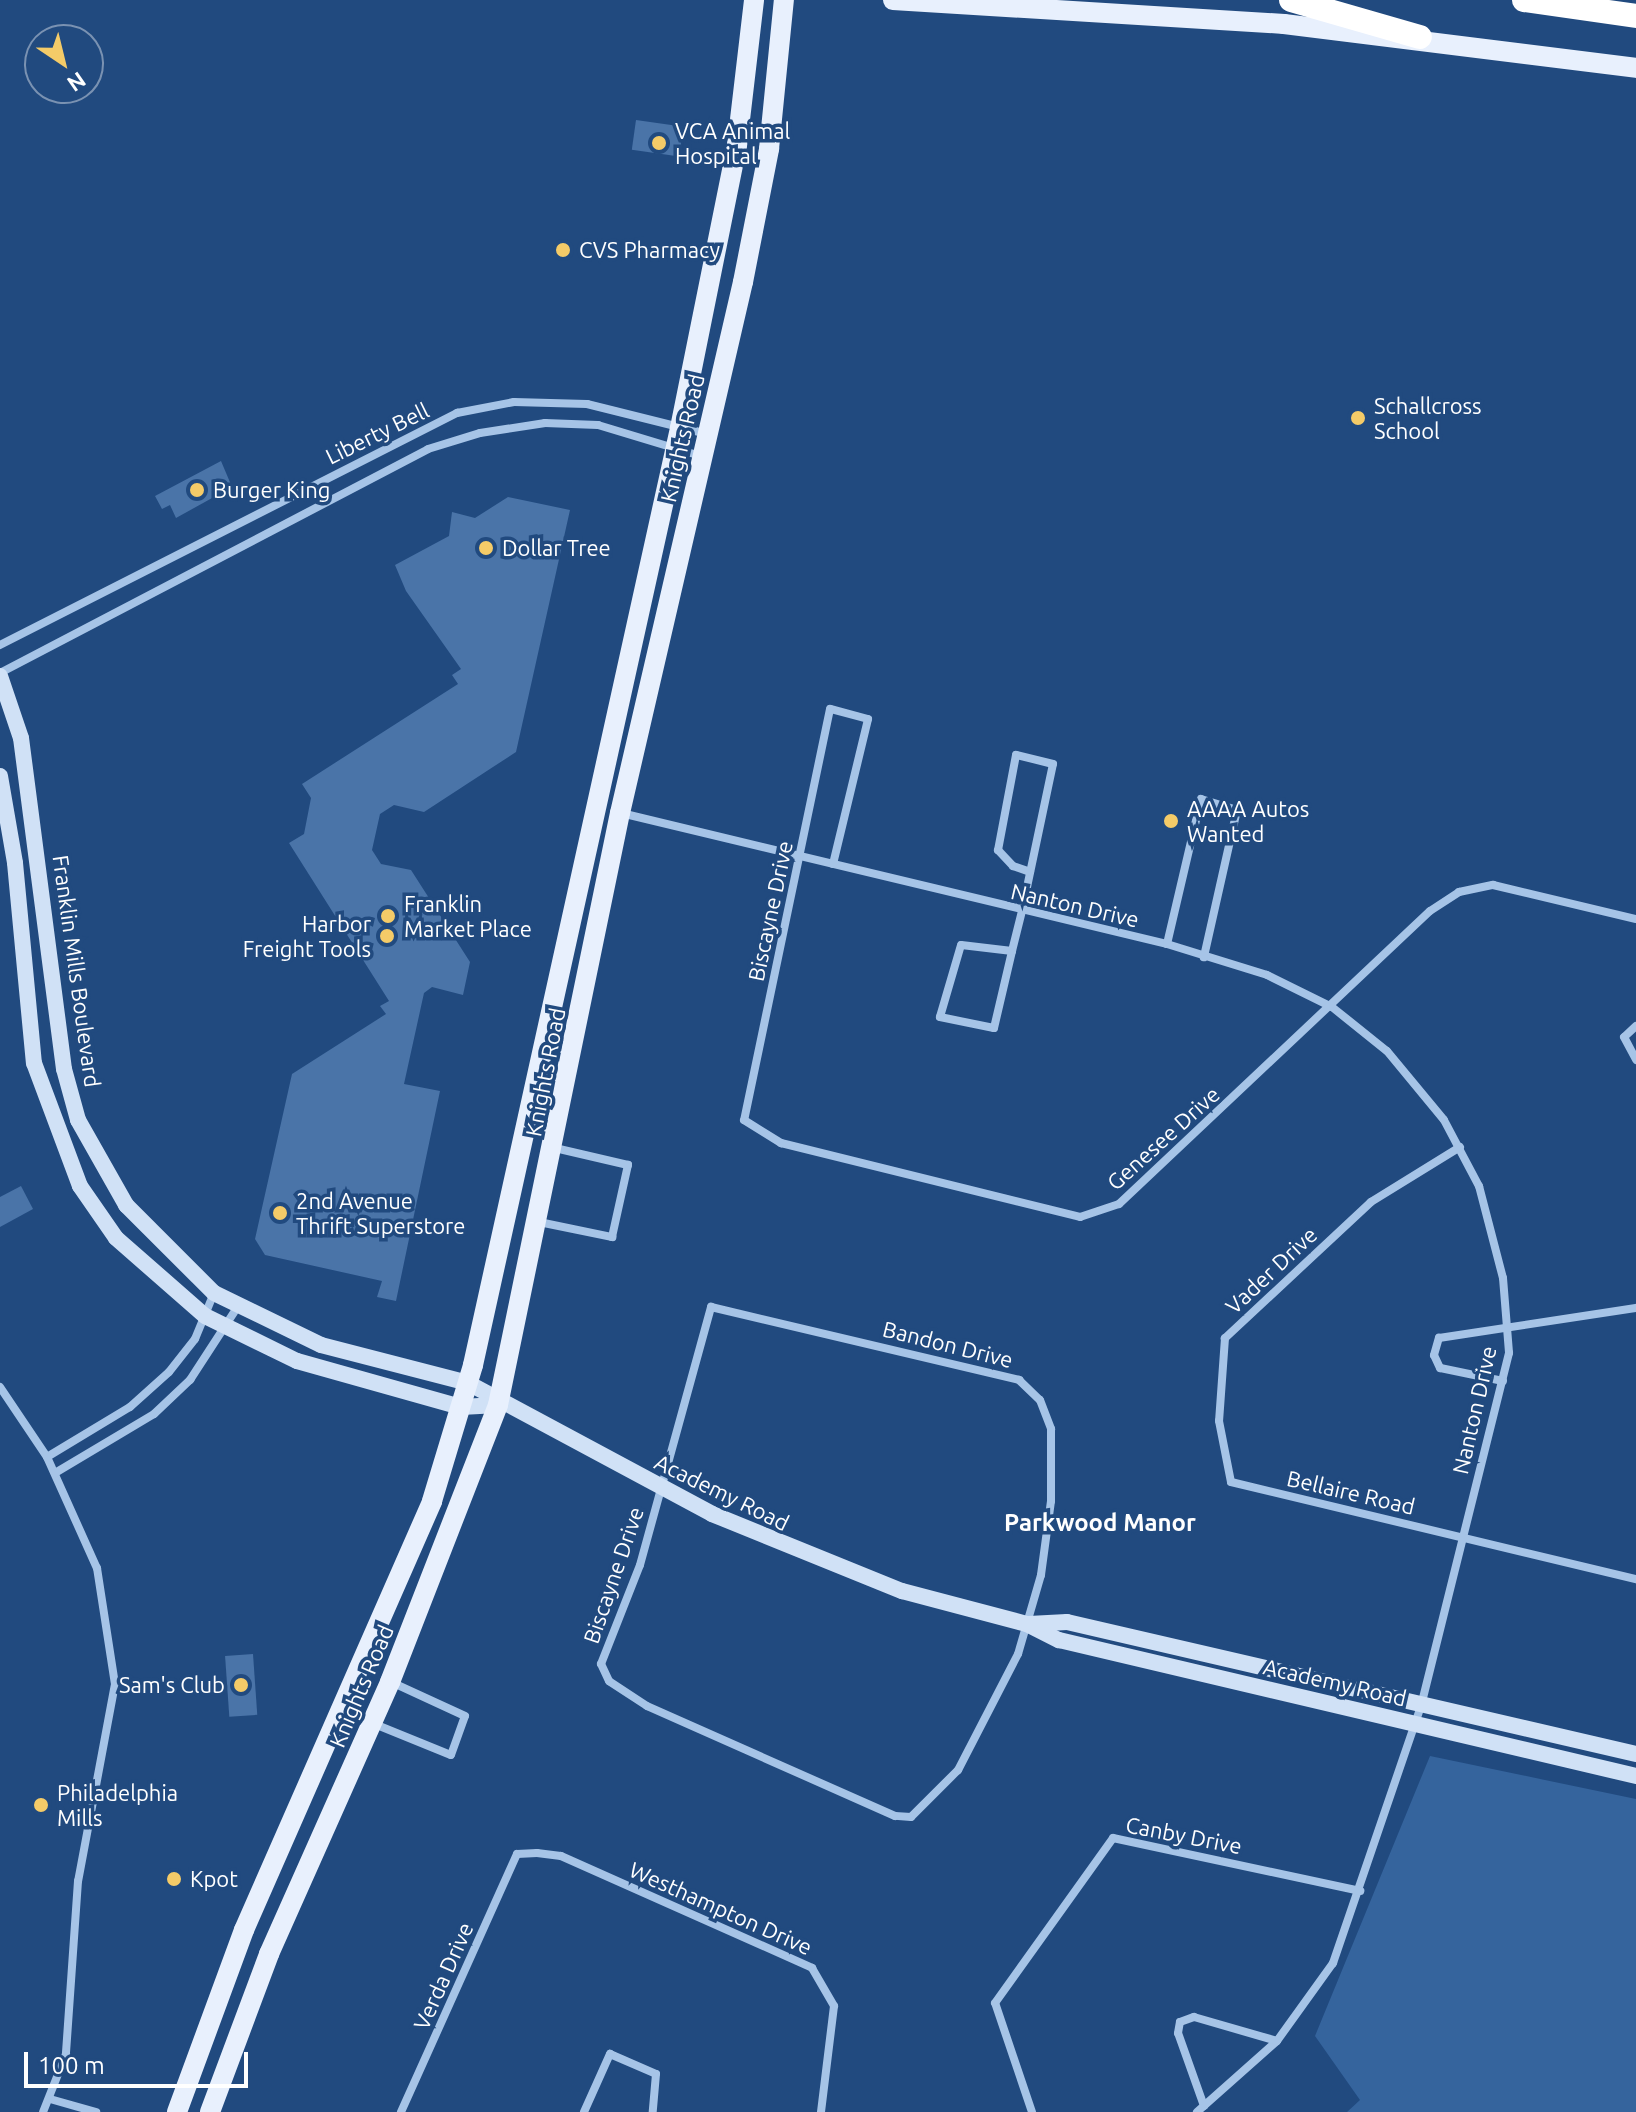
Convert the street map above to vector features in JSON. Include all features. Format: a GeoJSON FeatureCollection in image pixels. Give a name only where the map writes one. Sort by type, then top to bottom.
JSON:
{"type":"FeatureCollection","features":[{"type":"Feature","properties":{"kind":"highway"},"geometry":{"type":"LineString","coordinates":[[1291,0],[1420,37]]}},
{"type":"Feature","properties":{"kind":"highway"},"geometry":{"type":"LineString","coordinates":[[1524,0],[1636,16]]}},
{"type":"Feature","properties":{"kind":"main road","name":"Knights Road"},"geometry":{"type":"LineString","coordinates":[[177,2112],[244,1930],[432,1501],[468,1383],[680,428],[737,145],[754,0]]}},
{"type":"Feature","properties":{"kind":"main road","name":"Knights Road"},"geometry":{"type":"LineString","coordinates":[[210,2112],[269,1954],[390,1682],[498,1405],[555,1148],[620,813],[708,434],[769,149],[784,0]]}},
{"type":"Feature","properties":{"kind":"main road"},"geometry":{"type":"LineString","coordinates":[[893,0],[1420,37],[1636,68]]}},
{"type":"Feature","properties":{"kind":"main road","name":"Franklin Mills Boulevard"},"geometry":{"type":"LineString","coordinates":[[0,674],[21,738],[64,1069],[78,1120],[126,1205],[214,1293],[238,1306],[321,1345],[468,1383]]}},
{"type":"Feature","properties":{"kind":"main road","name":"Franklin Mills Boulevard"},"geometry":{"type":"LineString","coordinates":[[0,776],[15,863],[34,1063],[54,1126],[80,1186],[116,1238],[205,1316],[227,1327],[297,1361],[461,1407]]}},
{"type":"Feature","properties":{"kind":"main road","name":"Academy Road"},"geometry":{"type":"LineString","coordinates":[[468,1383],[498,1405],[661,1488],[847,1572],[1027,1624],[1059,1640],[1636,1776]]}},
{"type":"Feature","properties":{"kind":"main road"},"geometry":{"type":"LineString","coordinates":[[461,1407],[498,1405]]}},
{"type":"Feature","properties":{"kind":"main road","name":"Academy Road"},"geometry":{"type":"LineString","coordinates":[[1027,1624],[1067,1622],[1636,1754]]}},
{"type":"Feature","properties":{"kind":"main road"},"geometry":{"type":"LineString","coordinates":[[341,1709],[372,1723]]}},
{"type":"Feature","properties":{"kind":"street","name":"Liberty Bell"},"geometry":{"type":"LineString","coordinates":[[0,645],[457,413],[514,402],[587,404],[708,434]]}},
{"type":"Feature","properties":{"kind":"street","name":"Liberty Bell"},"geometry":{"type":"LineString","coordinates":[[0,674],[428,449],[545,423],[598,425],[703,456]]}},
{"type":"Feature","properties":{"kind":"street","name":"Biscayne Drive"},"geometry":{"type":"LineString","coordinates":[[745,1113],[830,709],[868,719],[833,864]]}},
{"type":"Feature","properties":{"kind":"street"},"geometry":{"type":"LineString","coordinates":[[1012,951],[961,945],[940,1017],[994,1028],[1022,911],[1053,764],[1016,755],[998,850],[1006,861],[1030,872]]}},
{"type":"Feature","properties":{"kind":"street"},"geometry":{"type":"LineString","coordinates":[[1167,944],[1201,799],[1237,810],[1204,957]]}},
{"type":"Feature","properties":{"kind":"street","name":"Nanton Drive"},"geometry":{"type":"LineString","coordinates":[[620,813],[1167,944],[1267,975],[1332,1007],[1423,1089],[1460,1147],[1493,1225],[1508,1327],[1503,1381],[1421,1706],[1333,1963],[1277,2041],[1200,2109]]}},
{"type":"Feature","properties":{"kind":"street","name":"Genesee Drive"},"geometry":{"type":"LineString","coordinates":[[745,1113],[744,1120],[781,1143],[1080,1217],[1102,1214],[1332,1007],[1430,911],[1456,895],[1493,885],[1636,919]]}},
{"type":"Feature","properties":{"kind":"street"},"geometry":{"type":"LineString","coordinates":[[1636,1026],[1624,1037],[1636,1060]]}},
{"type":"Feature","properties":{"kind":"street","name":"Vader Drive"},"geometry":{"type":"LineString","coordinates":[[1231,1482],[1219,1421],[1225,1338],[1371,1202],[1460,1147]]}},
{"type":"Feature","properties":{"kind":"street"},"geometry":{"type":"LineString","coordinates":[[539,1222],[612,1237],[628,1165],[555,1148]]}},
{"type":"Feature","properties":{"kind":"street"},"geometry":{"type":"LineString","coordinates":[[47,1457],[141,1399],[195,1339],[214,1293]]}},
{"type":"Feature","properties":{"kind":"street"},"geometry":{"type":"LineString","coordinates":[[55,1473],[154,1414],[190,1380],[238,1306]]}},
{"type":"Feature","properties":{"kind":"street","name":"Biscayne Drive"},"geometry":{"type":"LineString","coordinates":[[713,1307],[661,1488],[601,1664],[609,1681],[647,1706],[903,1817]]}},
{"type":"Feature","properties":{"kind":"street","name":"Bandon Drive"},"geometry":{"type":"LineString","coordinates":[[713,1307],[1019,1380],[1040,1400],[1051,1429],[1051,1501],[1027,1624],[994,1711],[958,1770],[928,1805],[903,1817]]}},
{"type":"Feature","properties":{"kind":"street"},"geometry":{"type":"LineString","coordinates":[[1503,1381],[1440,1368],[1434,1355],[1445,1333],[1636,1308]]}},
{"type":"Feature","properties":{"kind":"street"},"geometry":{"type":"LineString","coordinates":[[0,1387],[47,1457],[97,1568],[115,1684],[78,1881],[66,2054],[43,2112]]}},
{"type":"Feature","properties":{"kind":"street","name":"Bellaire Road"},"geometry":{"type":"LineString","coordinates":[[1231,1482],[1636,1579]]}},
{"type":"Feature","properties":{"kind":"street"},"geometry":{"type":"LineString","coordinates":[[372,1723],[451,1755],[465,1716],[390,1682]]}},
{"type":"Feature","properties":{"kind":"street","name":"Canby Drive"},"geometry":{"type":"LineString","coordinates":[[1032,2112],[995,2003],[1113,1838],[1360,1891]]}},
{"type":"Feature","properties":{"kind":"street","name":"Verda Drive"},"geometry":{"type":"LineString","coordinates":[[401,2112],[517,1854]]}},
{"type":"Feature","properties":{"kind":"street","name":"Westhampton Drive"},"geometry":{"type":"LineString","coordinates":[[517,1854],[561,1856],[812,1968],[834,2006],[821,2112]]}},
{"type":"Feature","properties":{"kind":"street"},"geometry":{"type":"LineString","coordinates":[[1200,2109],[1178,2033],[1180,2022],[1194,2017],[1277,2041]]}},
{"type":"Feature","properties":{"kind":"street"},"geometry":{"type":"LineString","coordinates":[[584,2112],[610,2054],[656,2074],[653,2112]]}},
{"type":"Feature","properties":{"kind":"street"},"geometry":{"type":"LineString","coordinates":[[50,2099],[96,2112]]}},
{"type":"Feature","properties":{"kind":"shaded area"},"geometry":{"type":"Polygon","coordinates":[[[1430,1756],[1636,1799],[1636,2112],[1347,2112],[1360,2100],[1315,2036],[1430,1756]]]}},
{"type":"Feature","properties":{"kind":"building","name":"VCA Animal Hospital"},"geometry":{"type":"Polygon","coordinates":[[[636,120],[684,127],[679,156],[632,150],[636,120]]]}},
{"type":"Feature","properties":{"kind":"building","name":"Burger King"},"geometry":{"type":"Polygon","coordinates":[[[221,461],[232,487],[176,518],[170,505],[162,509],[155,496],[221,461]]]}},
{"type":"Feature","properties":{"kind":"building","name":"Franklin Market Place"},"geometry":{"type":"Polygon","coordinates":[[[508,497],[570,510],[516,752],[424,812],[394,805],[380,814],[372,850],[381,864],[411,870],[470,962],[463,995],[432,987],[424,993],[404,1084],[440,1091],[396,1301],[377,1297],[382,1281],[265,1255],[255,1239],[292,1074],[386,1014],[380,1006],[389,1001],[289,843],[304,834],[311,798],[302,784],[458,684],[452,675],[461,669],[406,591],[395,565],[449,536],[452,512],[475,518],[508,497]]]}},
{"type":"Feature","properties":{"kind":"building"},"geometry":{"type":"Polygon","coordinates":[[[21,1186],[33,1209],[0,1227],[0,1197],[21,1186]]]}},
{"type":"Feature","properties":{"kind":"building","name":"Sam's Club"},"geometry":{"type":"Polygon","coordinates":[[[253,1654],[257,1715],[229,1717],[225,1656],[253,1654]]]}},
{"type":"Feature","properties":{"kind":"place","name":"VCA Animal Hospital"},"geometry":{"type":"Point","coordinates":[659,143]}},
{"type":"Feature","properties":{"kind":"place","name":"CVS Pharmacy"},"geometry":{"type":"Point","coordinates":[563,250]}},
{"type":"Feature","properties":{"kind":"place","name":"Schallcross School"},"geometry":{"type":"Point","coordinates":[1358,418]}},
{"type":"Feature","properties":{"kind":"place","name":"Burger King"},"geometry":{"type":"Point","coordinates":[197,490]}},
{"type":"Feature","properties":{"kind":"place","name":"Dollar Tree"},"geometry":{"type":"Point","coordinates":[486,548]}},
{"type":"Feature","properties":{"kind":"place","name":"AAAA Autos Wanted"},"geometry":{"type":"Point","coordinates":[1171,821]}},
{"type":"Feature","properties":{"kind":"place","name":"Franklin Market Place"},"geometry":{"type":"Point","coordinates":[388,916]}},
{"type":"Feature","properties":{"kind":"place","name":"Harbor Freight Tools"},"geometry":{"type":"Point","coordinates":[387,936]}},
{"type":"Feature","properties":{"kind":"place","name":"2nd Avenue Thrift Superstore"},"geometry":{"type":"Point","coordinates":[280,1213]}},
{"type":"Feature","properties":{"kind":"place","name":"Sam's Club"},"geometry":{"type":"Point","coordinates":[241,1685]}},
{"type":"Feature","properties":{"kind":"place","name":"Philadelphia Mills"},"geometry":{"type":"Point","coordinates":[41,1805]}},
{"type":"Feature","properties":{"kind":"place","name":"Kpot"},"geometry":{"type":"Point","coordinates":[174,1879]}},
{"type":"Feature","properties":{"kind":"district","name":"Parkwood Manor"},"geometry":{"type":"Point","coordinates":[1100,1523]}}]}
